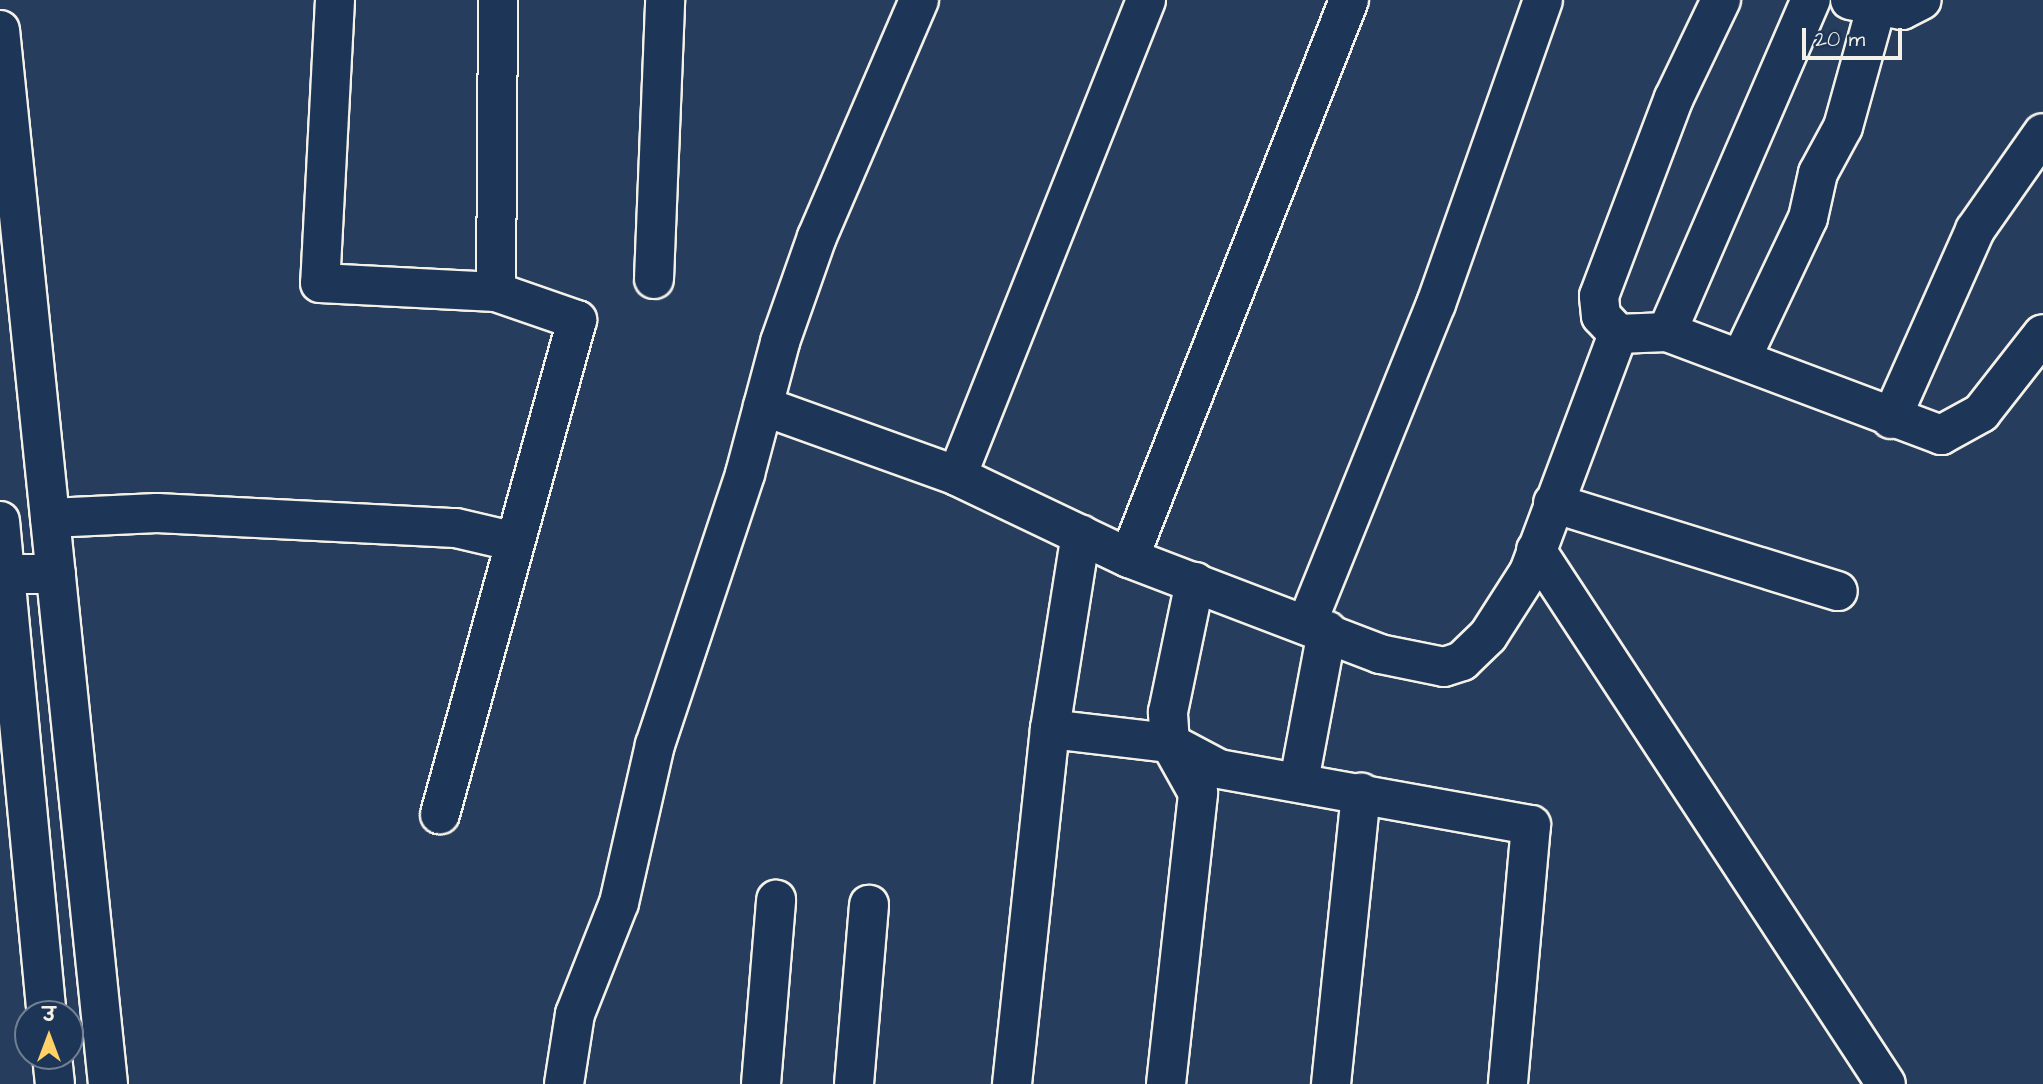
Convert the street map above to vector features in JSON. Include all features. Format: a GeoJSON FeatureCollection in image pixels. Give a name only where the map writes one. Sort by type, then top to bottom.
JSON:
{"type":"FeatureCollection","features":[{"type":"Feature","properties":{"kind":"street"},"geometry":{"type":"LineString","coordinates":[[335,0],[320,283],[496,292],[577,320],[512,541],[440,814]]}},
{"type":"Feature","properties":{"kind":"street"},"geometry":{"type":"LineString","coordinates":[[496,292],[498,0]]}},
{"type":"Feature","properties":{"kind":"street"},"geometry":{"type":"LineString","coordinates":[[654,279],[666,0]]}},
{"type":"Feature","properties":{"kind":"street"},"geometry":{"type":"LineString","coordinates":[[564,1084],[575,1014],[619,902],[655,745],[817,237],[919,0],[909,0]]}},
{"type":"Feature","properties":{"kind":"street"},"geometry":{"type":"LineString","coordinates":[[957,476],[1146,0]]}},
{"type":"Feature","properties":{"kind":"street"},"geometry":{"type":"LineString","coordinates":[[1129,558],[1349,0]]}},
{"type":"Feature","properties":{"kind":"street"},"geometry":{"type":"LineString","coordinates":[[1299,781],[1317,627],[1436,304],[1543,0]]}},
{"type":"Feature","properties":{"kind":"street"},"geometry":{"type":"LineString","coordinates":[[1721,0],[1674,98],[1599,296],[1601,316],[1618,334],[1667,332],[1742,358],[1891,419],[1941,435],[1965,427],[2043,334]]}},
{"type":"Feature","properties":{"kind":"street"},"geometry":{"type":"LineString","coordinates":[[1667,332],[1811,0]]}},
{"type":"Feature","properties":{"kind":"street"},"geometry":{"type":"LineString","coordinates":[[1742,358],[1808,218],[1863,4],[1902,10],[1922,0]]}},
{"type":"Feature","properties":{"kind":"street"},"geometry":{"type":"LineString","coordinates":[[0,30],[108,1084]]}},
{"type":"Feature","properties":{"kind":"street"},"geometry":{"type":"LineString","coordinates":[[1891,419],[1975,230],[2043,132]]}},
{"type":"Feature","properties":{"kind":"street"},"geometry":{"type":"LineString","coordinates":[[763,406],[957,476],[1129,558],[1426,668],[1462,661],[1488,636],[1536,550],[1618,334]]}},
{"type":"Feature","properties":{"kind":"street"},"geometry":{"type":"LineString","coordinates":[[1553,503],[1838,591]]}},
{"type":"Feature","properties":{"kind":"street"},"geometry":{"type":"LineString","coordinates":[[50,518],[157,513],[456,528],[512,541]]}},
{"type":"Feature","properties":{"kind":"street"},"geometry":{"type":"LineString","coordinates":[[0,521],[46,1000]]}},
{"type":"Feature","properties":{"kind":"street"},"geometry":{"type":"LineString","coordinates":[[1012,1084],[1050,729],[1080,534]]}},
{"type":"Feature","properties":{"kind":"street"},"geometry":{"type":"LineString","coordinates":[[1536,550],[1886,1084]]}},
{"type":"Feature","properties":{"kind":"street"},"geometry":{"type":"LineString","coordinates":[[3,574],[56,574]]}},
{"type":"Feature","properties":{"kind":"street"},"geometry":{"type":"LineString","coordinates":[[1166,1084],[1198,793],[1170,744],[1168,712],[1195,582]]}},
{"type":"Feature","properties":{"kind":"street"},"geometry":{"type":"LineString","coordinates":[[1050,729],[1170,744],[1219,769],[1299,781],[1531,825],[1508,1084]]}},
{"type":"Feature","properties":{"kind":"street"},"geometry":{"type":"LineString","coordinates":[[1331,1084],[1361,793]]}},
{"type":"Feature","properties":{"kind":"street"},"geometry":{"type":"LineString","coordinates":[[761,1084],[776,900]]}},
{"type":"Feature","properties":{"kind":"street"},"geometry":{"type":"LineString","coordinates":[[854,1084],[869,905]]}}]}
